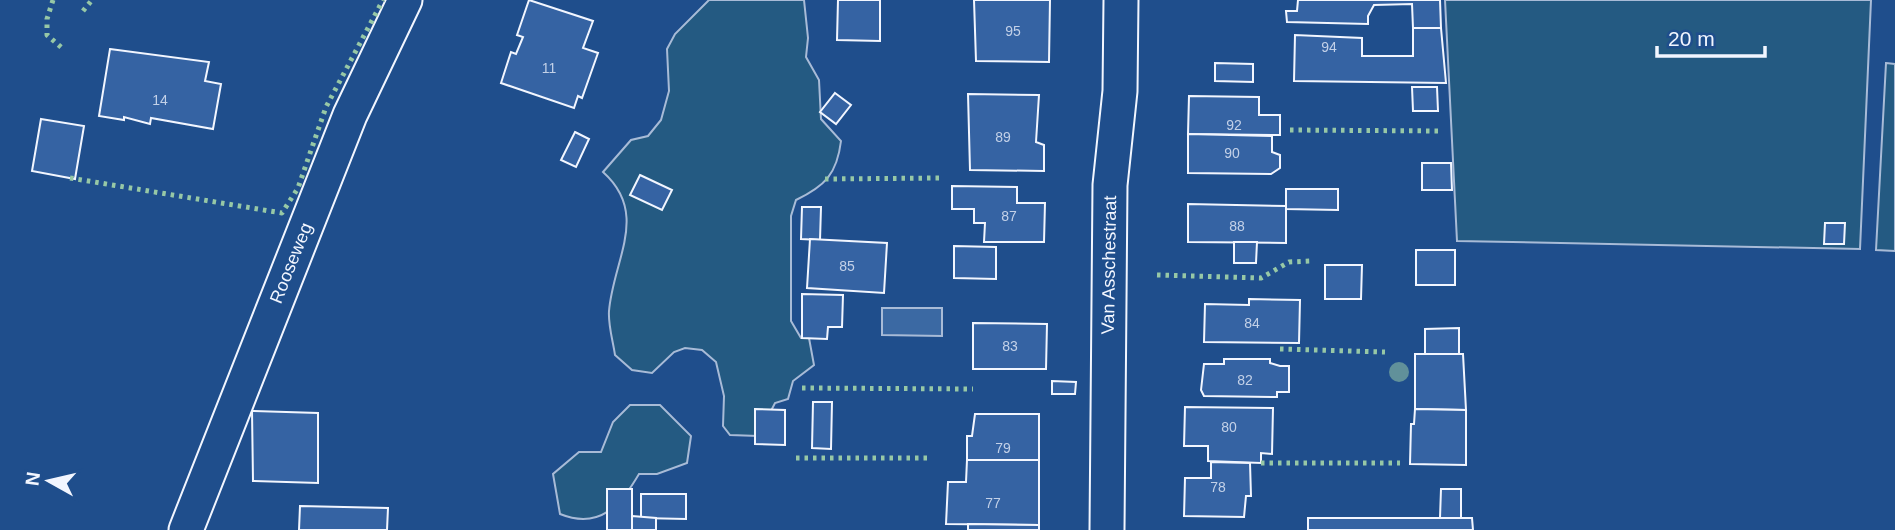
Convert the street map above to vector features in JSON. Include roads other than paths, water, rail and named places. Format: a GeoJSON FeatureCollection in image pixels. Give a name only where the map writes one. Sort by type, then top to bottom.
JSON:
{"type":"FeatureCollection","features":[{"type":"Feature","properties":{"kind":"street","name":"Rooseweg"},"geometry":{"type":"LineString","coordinates":[[186,530],[350,115],[405,0]]}},
{"type":"Feature","properties":{"kind":"street","name":"Van Asschestraat"},"geometry":{"type":"LineString","coordinates":[[1107,530],[1110,185],[1120,91],[1121,0]]}}]}
